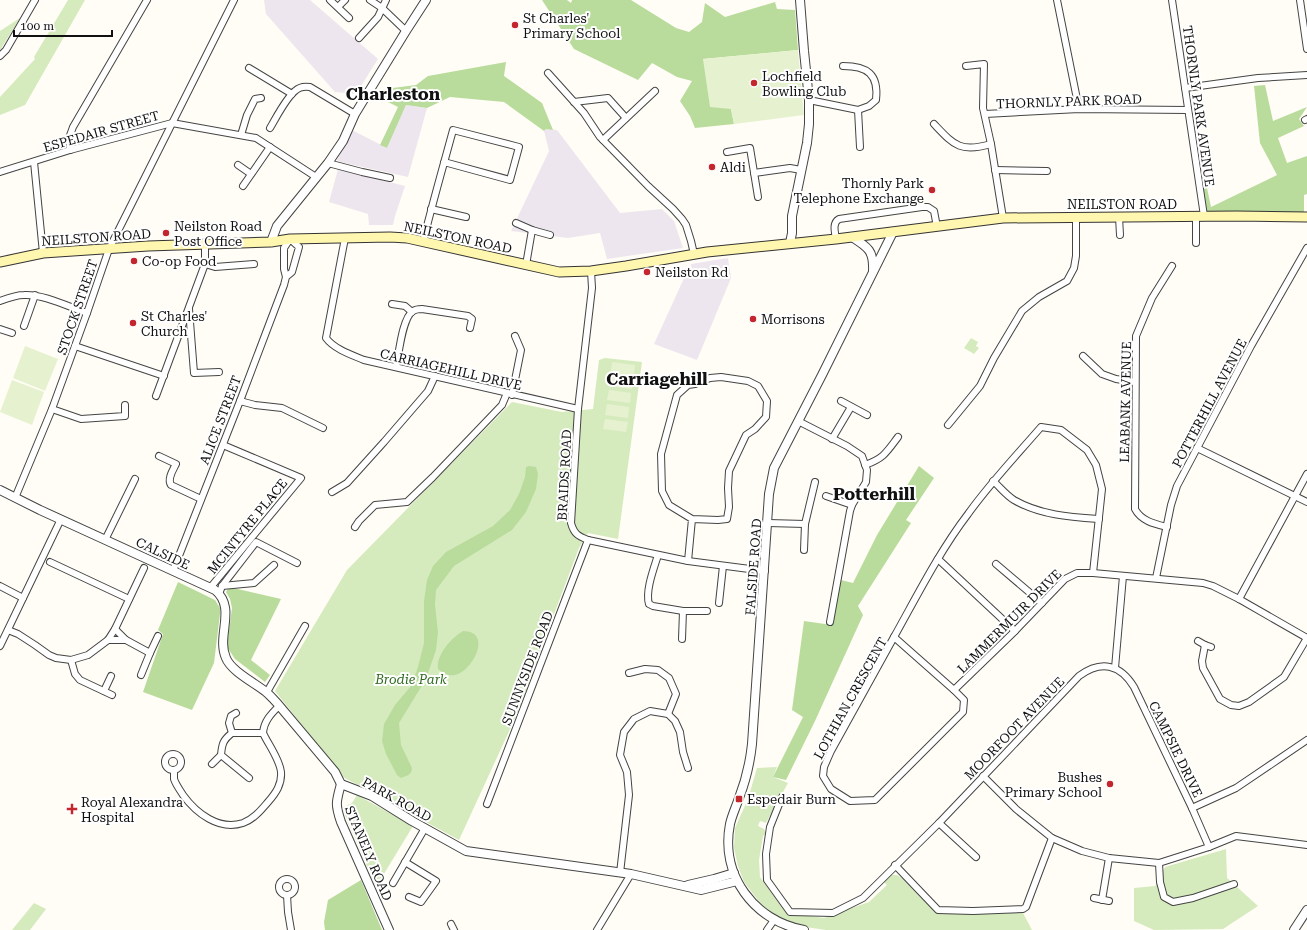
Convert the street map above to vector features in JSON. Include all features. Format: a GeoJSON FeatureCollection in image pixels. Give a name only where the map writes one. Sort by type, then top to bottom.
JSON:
{"type":"FeatureCollection","features":[{"type":"Feature","properties":{"kind":"main road","name":"NEILSTON ROAD"},"geometry":{"type":"LineString","coordinates":[[0,262],[43,253],[205,243],[271,242],[290,239],[390,237],[407,238],[559,272],[591,271],[694,254],[836,239],[1002,218],[1200,216],[1307,217]]}},
{"type":"Feature","properties":{"kind":"street"},"geometry":{"type":"LineString","coordinates":[[0,56],[6,50],[35,0]]}},
{"type":"Feature","properties":{"kind":"street"},"geometry":{"type":"LineString","coordinates":[[70,150],[69,138],[73,127],[146,0]]}},
{"type":"Feature","properties":{"kind":"street","name":"STOCK STREET"},"geometry":{"type":"LineString","coordinates":[[15,498],[52,409],[109,249],[234,0]]}},
{"type":"Feature","properties":{"kind":"street"},"geometry":{"type":"LineString","coordinates":[[330,0],[349,18]]}},
{"type":"Feature","properties":{"kind":"street"},"geometry":{"type":"LineString","coordinates":[[338,7],[345,0]]}},
{"type":"Feature","properties":{"kind":"street"},"geometry":{"type":"LineString","coordinates":[[370,0],[382,8],[406,31]]}},
{"type":"Feature","properties":{"kind":"street"},"geometry":{"type":"LineString","coordinates":[[359,38],[378,17],[386,0]]}},
{"type":"Feature","properties":{"kind":"street"},"geometry":{"type":"LineString","coordinates":[[271,242],[277,226],[328,163],[343,140],[355,114],[426,0]]}},
{"type":"Feature","properties":{"kind":"street"},"geometry":{"type":"LineString","coordinates":[[790,243],[792,233],[792,216],[807,143],[809,100],[800,0]]}},
{"type":"Feature","properties":{"kind":"street"},"geometry":{"type":"LineString","coordinates":[[1057,0],[1079,109]]}},
{"type":"Feature","properties":{"kind":"street","name":"THORNLY PARK AVENUE"},"geometry":{"type":"LineString","coordinates":[[1172,0],[1188,110],[1200,216],[1196,243]]}},
{"type":"Feature","properties":{"kind":"street"},"geometry":{"type":"LineString","coordinates":[[1300,0],[1307,49]]}},
{"type":"Feature","properties":{"kind":"street"},"geometry":{"type":"LineString","coordinates":[[966,66],[984,64],[983,100],[985,114]]}},
{"type":"Feature","properties":{"kind":"street"},"geometry":{"type":"LineString","coordinates":[[809,100],[858,110],[868,106],[876,100],[877,89],[875,79],[869,72],[861,68],[843,66]]}},
{"type":"Feature","properties":{"kind":"street"},"geometry":{"type":"LineString","coordinates":[[249,68],[292,94]]}},
{"type":"Feature","properties":{"kind":"street"},"geometry":{"type":"LineString","coordinates":[[548,73],[584,113],[603,140],[648,186],[674,209],[686,225],[694,254]]}},
{"type":"Feature","properties":{"kind":"street"},"geometry":{"type":"LineString","coordinates":[[1185,88],[1258,78],[1307,75]]}},
{"type":"Feature","properties":{"kind":"street"},"geometry":{"type":"LineString","coordinates":[[270,128],[292,94],[300,87],[310,87],[355,114]]}},
{"type":"Feature","properties":{"kind":"street"},"geometry":{"type":"LineString","coordinates":[[603,140],[655,91]]}},
{"type":"Feature","properties":{"kind":"street"},"geometry":{"type":"LineString","coordinates":[[241,135],[247,115],[255,100],[261,98]]}},
{"type":"Feature","properties":{"kind":"street"},"geometry":{"type":"LineString","coordinates":[[574,102],[608,98],[626,118]]}},
{"type":"Feature","properties":{"kind":"street","name":"THORNLY PARK ROAD"},"geometry":{"type":"LineString","coordinates":[[1002,218],[985,114],[1079,109],[1188,110]]}},
{"type":"Feature","properties":{"kind":"street"},"geometry":{"type":"LineString","coordinates":[[858,110],[860,147]]}},
{"type":"Feature","properties":{"kind":"street","name":"ESPEDAIR STREET"},"geometry":{"type":"LineString","coordinates":[[0,172],[70,150],[172,123],[256,138],[316,177]]}},
{"type":"Feature","properties":{"kind":"street"},"geometry":{"type":"LineString","coordinates":[[934,124],[958,146],[973,147],[991,144]]}},
{"type":"Feature","properties":{"kind":"street"},"geometry":{"type":"LineString","coordinates":[[423,242],[431,209],[444,162],[453,130],[519,147],[510,180],[444,162]]}},
{"type":"Feature","properties":{"kind":"street"},"geometry":{"type":"LineString","coordinates":[[243,186],[270,147]]}},
{"type":"Feature","properties":{"kind":"street"},"geometry":{"type":"LineString","coordinates":[[727,152],[750,148],[758,197]]}},
{"type":"Feature","properties":{"kind":"street"},"geometry":{"type":"LineString","coordinates":[[34,162],[43,253]]}},
{"type":"Feature","properties":{"kind":"street"},"geometry":{"type":"LineString","coordinates":[[328,163],[390,178]]}},
{"type":"Feature","properties":{"kind":"street"},"geometry":{"type":"LineString","coordinates":[[238,165],[252,174]]}},
{"type":"Feature","properties":{"kind":"street"},"geometry":{"type":"LineString","coordinates":[[754,172],[790,168],[801,170]]}},
{"type":"Feature","properties":{"kind":"street"},"geometry":{"type":"LineString","coordinates":[[995,170],[1048,171]]}},
{"type":"Feature","properties":{"kind":"street"},"geometry":{"type":"LineString","coordinates":[[836,239],[834,224],[839,219],[922,207],[928,207],[934,211],[937,227]]}},
{"type":"Feature","properties":{"kind":"street"},"geometry":{"type":"LineString","coordinates":[[431,209],[466,217]]}},
{"type":"Feature","properties":{"kind":"street"},"geometry":{"type":"LineString","coordinates":[[948,425],[980,386],[994,358],[1022,311],[1039,297],[1067,281],[1074,268],[1076,256],[1076,217]]}},
{"type":"Feature","properties":{"kind":"street"},"geometry":{"type":"LineString","coordinates":[[1119,217],[1120,235]]}},
{"type":"Feature","properties":{"kind":"street"},"geometry":{"type":"LineString","coordinates":[[516,223],[532,230],[550,235]]}},
{"type":"Feature","properties":{"kind":"street"},"geometry":{"type":"LineString","coordinates":[[526,265],[532,230]]}},
{"type":"Feature","properties":{"kind":"street","name":"FALSIDE ROAD"},"geometry":{"type":"LineString","coordinates":[[735,877],[729,856],[728,842],[730,825],[748,770],[752,744],[765,571],[769,494],[774,468],[893,232]]}},
{"type":"Feature","properties":{"kind":"street"},"geometry":{"type":"LineString","coordinates":[[852,237],[864,244],[871,252],[873,274]]}},
{"type":"Feature","properties":{"kind":"street","name":"CARRIAGEHILL DRIVE"},"geometry":{"type":"LineString","coordinates":[[345,238],[326,338],[328,341],[345,352],[364,360],[509,394],[578,408]]}},
{"type":"Feature","properties":{"kind":"street","name":"ALICE STREET"},"geometry":{"type":"LineString","coordinates":[[173,571],[240,401],[286,277],[292,272],[299,247],[290,239],[284,248],[284,269],[286,277]]}},
{"type":"Feature","properties":{"kind":"street"},"geometry":{"type":"LineString","coordinates":[[156,396],[206,264],[205,243]]}},
{"type":"Feature","properties":{"kind":"street","name":"POTTERHILL AVENUE"},"geometry":{"type":"LineString","coordinates":[[1156,578],[1171,505],[1177,486],[1251,346],[1307,248]]}},
{"type":"Feature","properties":{"kind":"street"},"geometry":{"type":"LineString","coordinates":[[206,264],[215,267],[254,264]]}},
{"type":"Feature","properties":{"kind":"street","name":"LEABANK AVENUE"},"geometry":{"type":"LineString","coordinates":[[1166,527],[1145,520],[1135,510],[1136,336],[1152,298],[1172,266]]}},
{"type":"Feature","properties":{"kind":"street","name":"BRAIDS ROAD"},"geometry":{"type":"LineString","coordinates":[[591,271],[592,288],[578,408],[571,523],[573,530],[577,536],[588,540],[658,555],[688,561],[765,571]]}},
{"type":"Feature","properties":{"kind":"street"},"geometry":{"type":"LineString","coordinates":[[0,301],[19,295],[35,295],[87,313]]}},
{"type":"Feature","properties":{"kind":"street"},"geometry":{"type":"LineString","coordinates":[[24,326],[35,295]]}},
{"type":"Feature","properties":{"kind":"street"},"geometry":{"type":"LineString","coordinates":[[392,304],[405,306],[412,312]]}},
{"type":"Feature","properties":{"kind":"street"},"geometry":{"type":"LineString","coordinates":[[189,306],[194,373],[219,372]]}},
{"type":"Feature","properties":{"kind":"street"},"geometry":{"type":"LineString","coordinates":[[396,367],[406,321],[412,312],[422,309],[468,316],[472,319],[470,328]]}},
{"type":"Feature","properties":{"kind":"street"},"geometry":{"type":"LineString","coordinates":[[0,329],[12,333]]}},
{"type":"Feature","properties":{"kind":"street"},"geometry":{"type":"LineString","coordinates":[[355,527],[375,505],[407,502],[502,405],[509,394],[521,350],[515,336]]}},
{"type":"Feature","properties":{"kind":"street"},"geometry":{"type":"LineString","coordinates":[[75,346],[164,376]]}},
{"type":"Feature","properties":{"kind":"street"},"geometry":{"type":"LineString","coordinates":[[1083,356],[1102,374],[1116,379],[1135,382]]}},
{"type":"Feature","properties":{"kind":"street"},"geometry":{"type":"LineString","coordinates":[[332,492],[347,483],[384,442],[428,391],[435,376]]}},
{"type":"Feature","properties":{"kind":"street"},"geometry":{"type":"LineString","coordinates":[[721,376],[748,381],[758,386],[767,400],[766,417],[755,429],[746,435],[729,471],[729,507],[727,519],[692,519],[669,505],[662,491],[662,454],[677,395],[688,385],[710,378],[721,376]]}},
{"type":"Feature","properties":{"kind":"street"},"geometry":{"type":"LineString","coordinates":[[240,401],[255,405],[282,408],[323,428]]}},
{"type":"Feature","properties":{"kind":"street"},"geometry":{"type":"LineString","coordinates":[[840,401],[867,415]]}},
{"type":"Feature","properties":{"kind":"street"},"geometry":{"type":"LineString","coordinates":[[52,409],[81,419],[90,420],[125,416],[125,405]]}},
{"type":"Feature","properties":{"kind":"street"},"geometry":{"type":"LineString","coordinates":[[832,439],[851,407]]}},
{"type":"Feature","properties":{"kind":"street"},"geometry":{"type":"LineString","coordinates":[[798,421],[862,456],[866,470],[866,482],[852,504],[830,622]]}},
{"type":"Feature","properties":{"kind":"street"},"geometry":{"type":"LineString","coordinates":[[894,637],[938,559],[967,515],[993,481],[1041,428],[1061,430],[1087,450],[1096,465],[1102,489],[1093,573]]}},
{"type":"Feature","properties":{"kind":"street"},"geometry":{"type":"LineString","coordinates":[[865,465],[879,460],[898,437]]}},
{"type":"Feature","properties":{"kind":"street","name":"MCINTYRE PLACE"},"geometry":{"type":"LineString","coordinates":[[210,588],[301,478],[223,445]]}},
{"type":"Feature","properties":{"kind":"street"},"geometry":{"type":"LineString","coordinates":[[1197,448],[1307,502]]}},
{"type":"Feature","properties":{"kind":"street"},"geometry":{"type":"LineString","coordinates":[[159,456],[176,464],[169,482],[171,485],[201,499]]}},
{"type":"Feature","properties":{"kind":"street"},"geometry":{"type":"LineString","coordinates":[[1239,599],[1307,474]]}},
{"type":"Feature","properties":{"kind":"street"},"geometry":{"type":"LineString","coordinates":[[105,540],[134,479]]}},
{"type":"Feature","properties":{"kind":"street"},"geometry":{"type":"LineString","coordinates":[[993,481],[1013,499],[1034,510],[1070,517],[1099,520]]}},
{"type":"Feature","properties":{"kind":"street"},"geometry":{"type":"LineString","coordinates":[[804,550],[805,524],[815,482]]}},
{"type":"Feature","properties":{"kind":"street","name":"CALSIDE"},"geometry":{"type":"LineString","coordinates":[[0,490],[210,588]]}},
{"type":"Feature","properties":{"kind":"street"},"geometry":{"type":"LineString","coordinates":[[826,496],[852,504]]}},
{"type":"Feature","properties":{"kind":"street"},"geometry":{"type":"LineString","coordinates":[[0,646],[61,519]]}},
{"type":"Feature","properties":{"kind":"street"},"geometry":{"type":"LineString","coordinates":[[688,561],[692,519]]}},
{"type":"Feature","properties":{"kind":"street"},"geometry":{"type":"LineString","coordinates":[[768,523],[805,524]]}},
{"type":"Feature","properties":{"kind":"street","name":"SUNNYSIDE ROAD"},"geometry":{"type":"LineString","coordinates":[[487,804],[588,540]]}},
{"type":"Feature","properties":{"kind":"street"},"geometry":{"type":"LineString","coordinates":[[221,590],[256,542],[297,563]]}},
{"type":"Feature","properties":{"kind":"street"},"geometry":{"type":"LineString","coordinates":[[658,555],[650,586],[648,600],[650,604],[653,606],[683,611],[707,611]]}},
{"type":"Feature","properties":{"kind":"street"},"geometry":{"type":"LineString","coordinates":[[938,559],[1015,631]]}},
{"type":"Feature","properties":{"kind":"street"},"geometry":{"type":"LineString","coordinates":[[50,562],[129,599]]}},
{"type":"Feature","properties":{"kind":"street"},"geometry":{"type":"LineString","coordinates":[[996,564],[1042,603]]}},
{"type":"Feature","properties":{"kind":"street"},"geometry":{"type":"LineString","coordinates":[[210,588],[221,590],[254,583],[274,565]]}},
{"type":"Feature","properties":{"kind":"street"},"geometry":{"type":"LineString","coordinates":[[719,603],[723,566]]}},
{"type":"Feature","properties":{"kind":"street"},"geometry":{"type":"LineString","coordinates":[[8,630],[18,634],[52,657],[63,660],[71,660],[88,655],[108,640],[144,568]]}},
{"type":"Feature","properties":{"kind":"street","name":"LAMMERMUIR DRIVE"},"geometry":{"type":"LineString","coordinates":[[954,690],[1015,631],[1068,576],[1077,573],[1156,578],[1203,583],[1222,590],[1307,638]]}},
{"type":"Feature","properties":{"kind":"street"},"geometry":{"type":"LineString","coordinates":[[1115,668],[1123,576]]}},
{"type":"Feature","properties":{"kind":"street"},"geometry":{"type":"LineString","coordinates":[[0,586],[23,598]]}},
{"type":"Feature","properties":{"kind":"street","name":"PARK ROAD"},"geometry":{"type":"LineString","coordinates":[[221,590],[226,611],[223,647],[226,659],[234,668],[267,692],[335,772],[341,784],[372,796],[425,828],[466,850],[631,874],[701,890],[735,877]]}},
{"type":"Feature","properties":{"kind":"street"},"geometry":{"type":"LineString","coordinates":[[682,639],[683,611]]}},
{"type":"Feature","properties":{"kind":"street"},"geometry":{"type":"LineString","coordinates":[[267,692],[305,626]]}},
{"type":"Feature","properties":{"kind":"street"},"geometry":{"type":"LineString","coordinates":[[115,628],[126,640],[150,654]]}},
{"type":"Feature","properties":{"kind":"street"},"geometry":{"type":"LineString","coordinates":[[141,676],[158,636]]}},
{"type":"Feature","properties":{"kind":"street","name":"LOTHIAN CRESCENT"},"geometry":{"type":"LineString","coordinates":[[894,637],[954,690],[964,700],[963,712],[875,800],[850,801],[831,789],[823,776],[824,767],[830,751],[894,637]]}},
{"type":"Feature","properties":{"kind":"street"},"geometry":{"type":"LineString","coordinates":[[1198,641],[1208,646],[1202,661],[1203,668],[1220,699],[1231,705],[1239,706],[1249,702],[1284,678],[1307,638]]}},
{"type":"Feature","properties":{"kind":"street"},"geometry":{"type":"LineString","coordinates":[[108,640],[126,640]]}},
{"type":"Feature","properties":{"kind":"street"},"geometry":{"type":"LineString","coordinates":[[71,660],[75,674],[80,680],[112,695]]}},
{"type":"Feature","properties":{"kind":"street","name":"MOORFOOT AVENUE"},"geometry":{"type":"LineString","coordinates":[[782,797],[770,827],[766,854],[768,880],[790,912],[833,913],[863,898],[939,823],[1079,676],[1100,666],[1115,668]]}},
{"type":"Feature","properties":{"kind":"street","name":"CAMPSIE DRIVE"},"geometry":{"type":"LineString","coordinates":[[1115,668],[1124,673],[1134,687],[1209,847]]}},
{"type":"Feature","properties":{"kind":"street"},"geometry":{"type":"LineString","coordinates":[[629,673],[644,669],[658,670],[669,678],[676,694],[668,714]]}},
{"type":"Feature","properties":{"kind":"street"},"geometry":{"type":"LineString","coordinates":[[104,691],[111,676]]}},
{"type":"Feature","properties":{"kind":"street"},"geometry":{"type":"LineString","coordinates":[[174,770],[174,780],[190,805],[198,812],[216,822],[225,824],[241,823],[254,817],[275,795],[280,785],[281,769],[263,733],[264,726],[269,716],[279,706]]}},
{"type":"Feature","properties":{"kind":"street"},"geometry":{"type":"LineString","coordinates":[[620,873],[629,795],[627,772],[620,755],[624,732],[634,719],[650,712],[668,714],[675,721],[680,732],[683,752],[688,768]]}},
{"type":"Feature","properties":{"kind":"street"},"geometry":{"type":"LineString","coordinates":[[232,733],[230,723],[231,716],[236,713]]}},
{"type":"Feature","properties":{"kind":"street"},"geometry":{"type":"LineString","coordinates":[[212,764],[221,755],[224,739],[232,733],[263,733]]}},
{"type":"Feature","properties":{"kind":"street"},"geometry":{"type":"LineString","coordinates":[[1192,808],[1236,788],[1307,740]]}},
{"type":"Feature","properties":{"kind":"street"},"geometry":{"type":"LineString","coordinates":[[221,755],[249,778]]}},
{"type":"Feature","properties":{"kind":"street"},"geometry":{"type":"LineString","coordinates":[[983,776],[1016,809],[1052,838],[1082,851],[1109,858],[1159,863],[1209,847],[1236,836],[1307,845]]}},
{"type":"Feature","properties":{"kind":"street","name":"STANELY ROAD"},"geometry":{"type":"LineString","coordinates":[[341,784],[336,800],[336,807],[341,822],[389,930]]}},
{"type":"Feature","properties":{"kind":"street"},"geometry":{"type":"LineString","coordinates":[[939,823],[976,857]]}},
{"type":"Feature","properties":{"kind":"street"},"geometry":{"type":"LineString","coordinates":[[393,883],[425,828]]}},
{"type":"Feature","properties":{"kind":"street"},"geometry":{"type":"LineString","coordinates":[[895,865],[938,910],[973,911],[1023,909],[1026,907],[1052,838]]}},
{"type":"Feature","properties":{"kind":"street"},"geometry":{"type":"LineString","coordinates":[[1094,898],[1106,900],[1109,858]]}},
{"type":"Feature","properties":{"kind":"street"},"geometry":{"type":"LineString","coordinates":[[405,862],[436,881],[421,902],[409,897]]}},
{"type":"Feature","properties":{"kind":"street"},"geometry":{"type":"LineString","coordinates":[[1159,863],[1160,882],[1164,897],[1173,902],[1192,898],[1234,884]]}},
{"type":"Feature","properties":{"kind":"street"},"geometry":{"type":"LineString","coordinates":[[598,930],[631,874]]}},
{"type":"Feature","properties":{"kind":"street"},"geometry":{"type":"LineString","coordinates":[[735,877],[749,900],[759,910],[785,925],[804,930]]}},
{"type":"Feature","properties":{"kind":"street"},"geometry":{"type":"LineString","coordinates":[[287,895],[291,930]]}},
{"type":"Feature","properties":{"kind":"street"},"geometry":{"type":"LineString","coordinates":[[1294,930],[1307,910]]}},
{"type":"Feature","properties":{"kind":"street"},"geometry":{"type":"LineString","coordinates":[[766,930],[774,920]]}},
{"type":"Feature","properties":{"kind":"street"},"geometry":{"type":"LineString","coordinates":[[451,924],[454,930]]}},
{"type":"Feature","properties":{"kind":"shaded area"},"geometry":{"type":"Polygon","coordinates":[[[264,0],[310,0],[378,59],[356,94],[335,92],[266,14],[264,0]]]}},
{"type":"Feature","properties":{"kind":"shaded area"},"geometry":{"type":"Polygon","coordinates":[[[406,105],[427,108],[408,177],[340,162],[337,160],[352,130],[387,148],[406,105]]]}},
{"type":"Feature","properties":{"kind":"shaded area"},"geometry":{"type":"Polygon","coordinates":[[[546,129],[557,130],[620,213],[662,209],[674,221],[683,248],[607,259],[600,233],[568,238],[511,231],[549,151],[544,131],[546,129]]]}},
{"type":"Feature","properties":{"kind":"shaded area"},"geometry":{"type":"Polygon","coordinates":[[[338,169],[405,186],[393,225],[369,225],[368,214],[329,202],[338,169]]]}},
{"type":"Feature","properties":{"kind":"shaded area"},"geometry":{"type":"Polygon","coordinates":[[[728,258],[731,278],[697,360],[654,344],[685,276],[693,277],[691,264],[728,258]]]}},
{"type":"Feature","properties":{"kind":"green space"},"geometry":{"type":"Polygon","coordinates":[[[68,0],[85,0],[25,105],[0,115],[0,97],[35,59],[34,57],[68,0]]]}},
{"type":"Feature","properties":{"kind":"green space"},"geometry":{"type":"Polygon","coordinates":[[[542,0],[567,0],[571,3],[572,0],[631,0],[676,28],[689,32],[702,22],[705,3],[725,17],[775,2],[777,9],[795,10],[798,50],[703,59],[731,109],[734,124],[695,128],[690,116],[680,101],[692,81],[677,77],[652,63],[638,80],[574,49],[542,0]]]}},
{"type":"Feature","properties":{"kind":"green space"},"geometry":{"type":"Polygon","coordinates":[[[20,18],[2,47],[0,50],[0,31],[20,18]]]}},
{"type":"Feature","properties":{"kind":"green space","name":"Lochfield Bowling Club"},"geometry":{"type":"Polygon","coordinates":[[[798,50],[804,115],[734,124],[731,109],[710,107],[703,59],[798,50]]]}},
{"type":"Feature","properties":{"kind":"green space"},"geometry":{"type":"Polygon","coordinates":[[[506,62],[504,76],[542,103],[553,130],[546,129],[544,131],[504,102],[450,97],[427,108],[406,105],[387,148],[380,145],[398,107],[374,95],[377,90],[416,85],[428,76],[506,62]]]}},
{"type":"Feature","properties":{"kind":"green space"},"geometry":{"type":"Polygon","coordinates":[[[1265,85],[1273,121],[1307,107],[1299,119],[1304,126],[1278,138],[1287,163],[1307,156],[1307,194],[1304,195],[1304,214],[1206,212],[1203,189],[1207,188],[1211,207],[1277,175],[1260,143],[1254,86],[1265,85]]]}},
{"type":"Feature","properties":{"kind":"green space"},"geometry":{"type":"Polygon","coordinates":[[[971,338],[978,342],[976,346],[979,348],[974,354],[964,348],[971,338]]]}},
{"type":"Feature","properties":{"kind":"green space"},"geometry":{"type":"Polygon","coordinates":[[[25,346],[58,359],[45,391],[13,378],[25,346]]]}},
{"type":"Feature","properties":{"kind":"green space","name":"Brodie Park"},"geometry":{"type":"Polygon","coordinates":[[[605,358],[642,362],[618,539],[588,533],[579,548],[542,646],[529,688],[459,840],[343,777],[275,691],[347,570],[512,402],[562,412],[593,409],[599,360],[605,358]]]}},
{"type":"Feature","properties":{"kind":"green space"},"geometry":{"type":"Polygon","coordinates":[[[612,362],[635,365],[634,376],[611,373],[612,362]]]}},
{"type":"Feature","properties":{"kind":"green space"},"geometry":{"type":"Polygon","coordinates":[[[611,376],[633,379],[632,389],[609,386],[611,376]]]}},
{"type":"Feature","properties":{"kind":"green space"},"geometry":{"type":"Polygon","coordinates":[[[12,380],[44,392],[32,425],[0,412],[12,380]]]}},
{"type":"Feature","properties":{"kind":"green space"},"geometry":{"type":"Polygon","coordinates":[[[609,390],[631,393],[630,403],[607,400],[609,390]]]}},
{"type":"Feature","properties":{"kind":"green space"},"geometry":{"type":"Polygon","coordinates":[[[607,404],[629,407],[628,418],[605,415],[607,404]]]}},
{"type":"Feature","properties":{"kind":"green space"},"geometry":{"type":"Polygon","coordinates":[[[605,419],[628,422],[626,432],[603,429],[605,419]]]}},
{"type":"Feature","properties":{"kind":"green space"},"geometry":{"type":"Polygon","coordinates":[[[919,466],[934,478],[906,520],[911,523],[858,606],[863,615],[815,721],[786,780],[773,777],[803,717],[792,710],[804,621],[832,625],[841,580],[853,583],[877,535],[919,466]]]}},
{"type":"Feature","properties":{"kind":"green space"},"geometry":{"type":"Polygon","coordinates":[[[526,467],[536,467],[538,474],[536,489],[526,512],[512,530],[454,566],[436,590],[435,605],[438,632],[436,650],[426,679],[399,723],[401,745],[412,768],[410,774],[401,778],[397,775],[386,754],[382,741],[384,724],[395,705],[411,686],[418,667],[424,643],[424,601],[427,580],[433,566],[446,552],[493,526],[510,510],[519,494],[525,477],[526,467]]]}},
{"type":"Feature","properties":{"kind":"green space"},"geometry":{"type":"Polygon","coordinates":[[[178,582],[215,600],[220,608],[214,663],[192,710],[143,692],[163,634],[158,630],[178,582]]]}},
{"type":"Feature","properties":{"kind":"green space"},"geometry":{"type":"Polygon","coordinates":[[[229,587],[281,599],[251,660],[270,675],[265,682],[235,659],[227,647],[232,608],[230,599],[226,592],[229,587]]]}},
{"type":"Feature","properties":{"kind":"green space"},"geometry":{"type":"Polygon","coordinates":[[[463,631],[473,633],[478,639],[476,655],[471,663],[457,675],[448,675],[438,669],[439,658],[449,642],[463,631]]]}},
{"type":"Feature","properties":{"kind":"green space"},"geometry":{"type":"Polygon","coordinates":[[[777,767],[773,777],[788,783],[766,823],[760,821],[758,826],[764,829],[766,833],[763,836],[759,860],[760,877],[786,913],[824,918],[869,902],[887,885],[884,882],[890,875],[897,875],[903,879],[938,914],[1023,913],[1032,930],[826,930],[792,925],[776,918],[764,908],[744,882],[738,866],[734,848],[735,828],[748,799],[757,768],[777,767]]]}},
{"type":"Feature","properties":{"kind":"green space"},"geometry":{"type":"Polygon","coordinates":[[[357,795],[413,826],[376,887],[342,808],[352,803],[357,795]]]}},
{"type":"Feature","properties":{"kind":"green space"},"geometry":{"type":"Polygon","coordinates":[[[1226,849],[1227,878],[1258,906],[1223,929],[1154,930],[1134,921],[1134,888],[1155,886],[1165,867],[1226,849]]]}},
{"type":"Feature","properties":{"kind":"green space"},"geometry":{"type":"Polygon","coordinates":[[[361,880],[382,930],[325,930],[324,922],[328,900],[361,880]]]}},
{"type":"Feature","properties":{"kind":"green space"},"geometry":{"type":"Polygon","coordinates":[[[34,903],[46,909],[30,930],[12,930],[34,903]]]}},
{"type":"Feature","properties":{"kind":"place","name":"St Charles' Primary School"},"geometry":{"type":"Point","coordinates":[515,25]}},
{"type":"Feature","properties":{"kind":"place","name":"Lochfield Bowling Club"},"geometry":{"type":"Point","coordinates":[754,83]}},
{"type":"Feature","properties":{"kind":"place","name":"Aldi"},"geometry":{"type":"Point","coordinates":[712,167]}},
{"type":"Feature","properties":{"kind":"place","name":"Thornly Park Telephone Exchange"},"geometry":{"type":"Point","coordinates":[932,190]}},
{"type":"Feature","properties":{"kind":"place","name":"Neilston Road Post Office"},"geometry":{"type":"Point","coordinates":[166,233]}},
{"type":"Feature","properties":{"kind":"place","name":"Co-op Food"},"geometry":{"type":"Point","coordinates":[134,261]}},
{"type":"Feature","properties":{"kind":"place","name":"Neilston Rd"},"geometry":{"type":"Point","coordinates":[647,272]}},
{"type":"Feature","properties":{"kind":"place","name":"Morrisons"},"geometry":{"type":"Point","coordinates":[753,319]}},
{"type":"Feature","properties":{"kind":"place","name":"St Charles' Church"},"geometry":{"type":"Point","coordinates":[133,323]}},
{"type":"Feature","properties":{"kind":"place","name":"Bushes Primary School"},"geometry":{"type":"Point","coordinates":[1110,784]}},
{"type":"Feature","properties":{"kind":"place","name":"Espedair Burn"},"geometry":{"type":"Point","coordinates":[739,799]}},
{"type":"Feature","properties":{"kind":"place","name":"Royal Alexandra Hospital"},"geometry":{"type":"Point","coordinates":[72,809]}},
{"type":"Feature","properties":{"kind":"district","name":"Charleston"},"geometry":{"type":"Point","coordinates":[393,94]}},
{"type":"Feature","properties":{"kind":"district","name":"Carriagehill"},"geometry":{"type":"Point","coordinates":[657,379]}},
{"type":"Feature","properties":{"kind":"district","name":"Potterhill"},"geometry":{"type":"Point","coordinates":[874,494]}}]}
